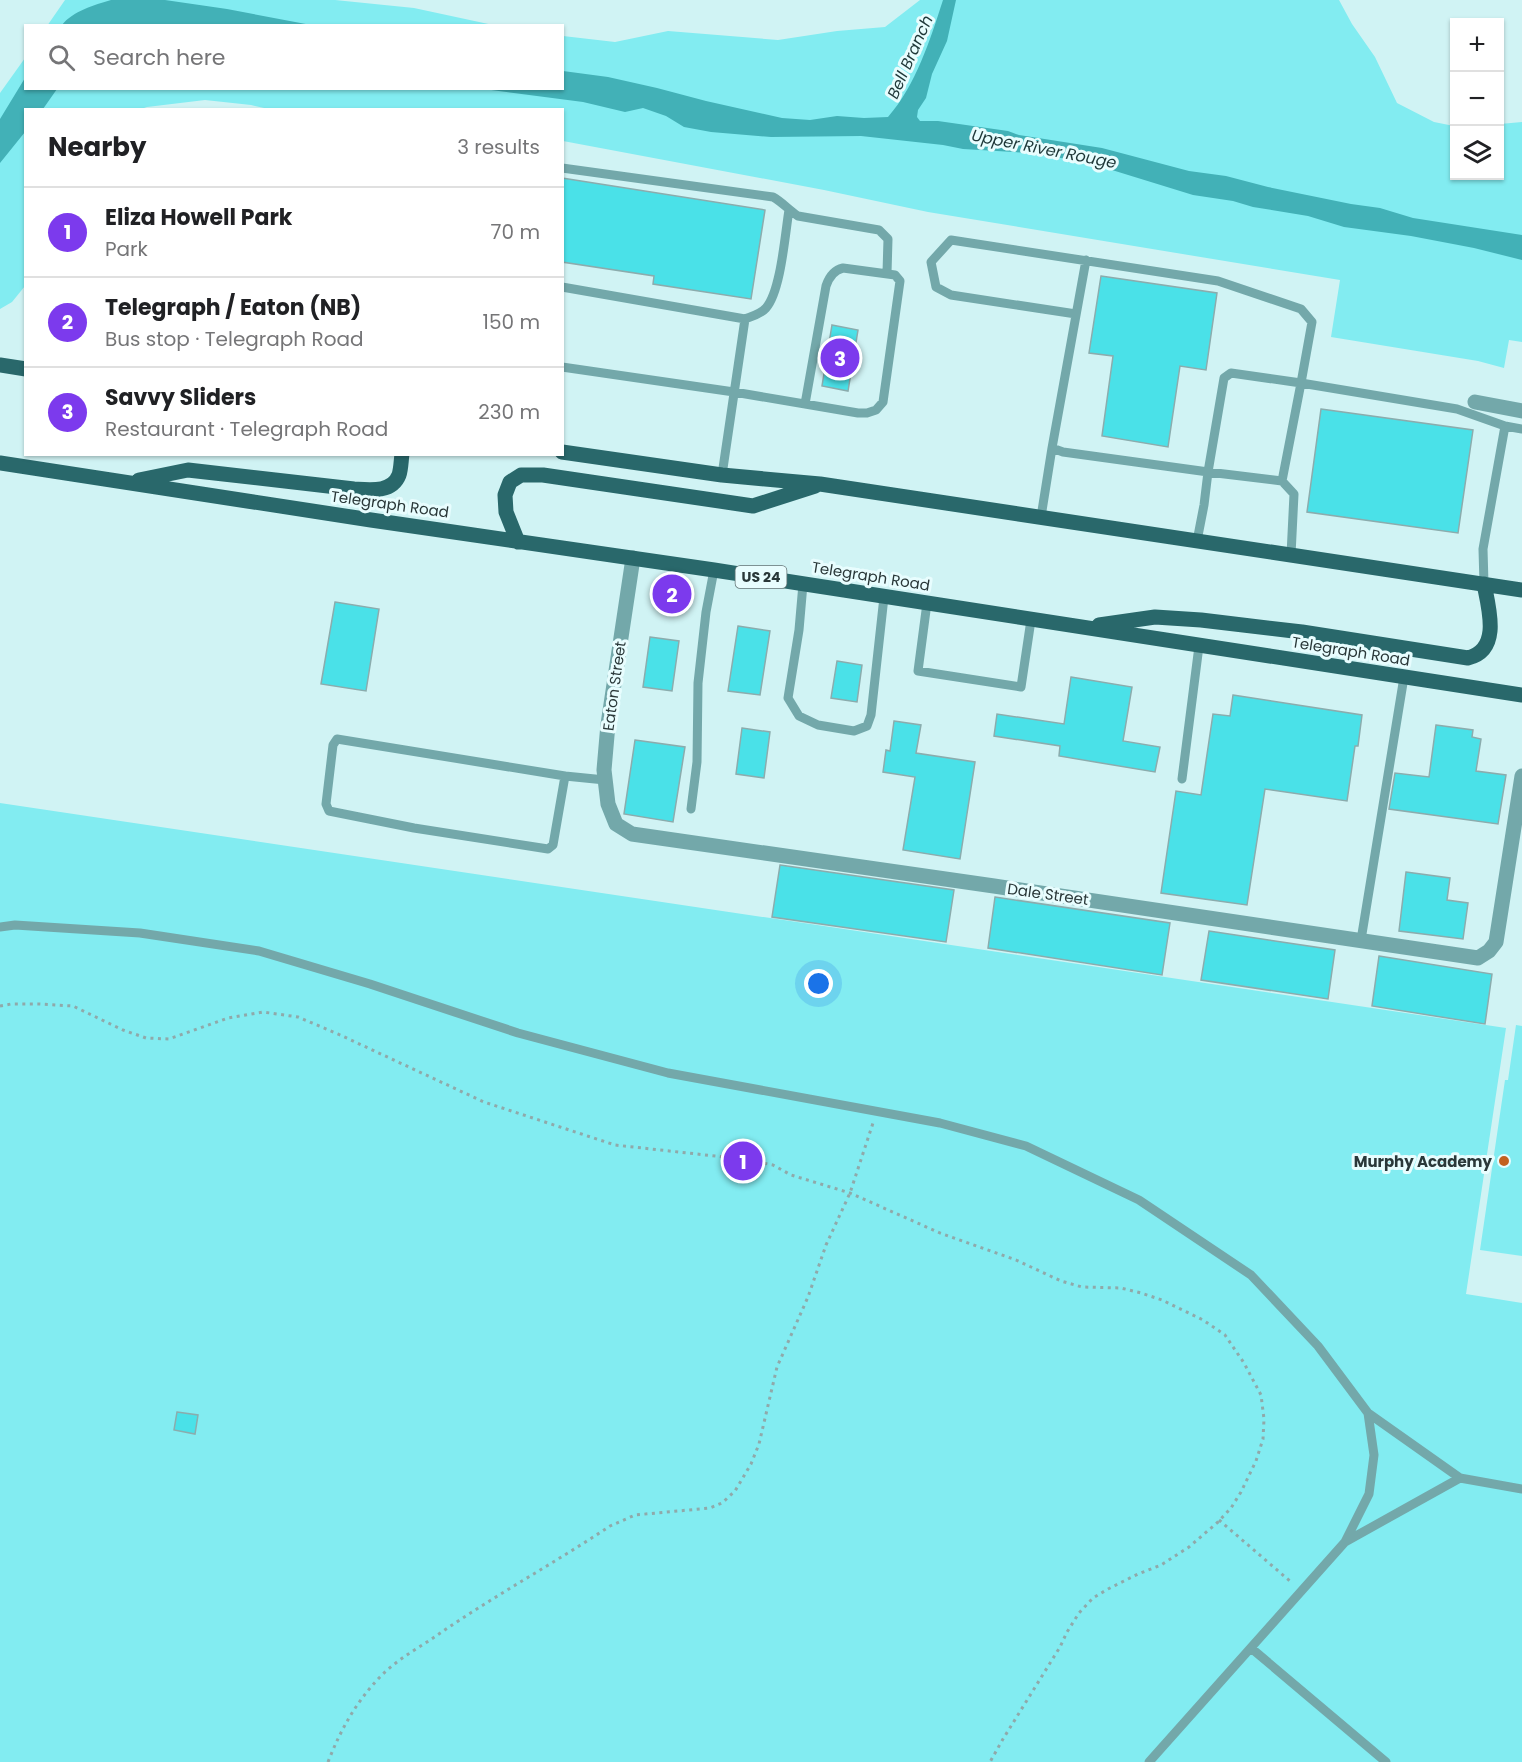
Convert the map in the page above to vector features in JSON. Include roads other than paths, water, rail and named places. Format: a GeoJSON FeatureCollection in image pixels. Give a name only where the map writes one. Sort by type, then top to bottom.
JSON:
{"type":"FeatureCollection","features":[{"type":"Feature","properties":{"kind":"main road"},"geometry":{"type":"LineString","coordinates":[[0,365],[24,369]]}},
{"type":"Feature","properties":{"kind":"main road"},"geometry":{"type":"LineString","coordinates":[[564,452],[722,475],[820,484],[1522,590]]}},
{"type":"Feature","properties":{"kind":"main road"},"geometry":{"type":"LineString","coordinates":[[127,482],[188,470],[381,490],[392,484],[399,476],[402,456]]}},
{"type":"Feature","properties":{"kind":"main road","name":"Telegraph Road"},"geometry":{"type":"LineString","coordinates":[[0,463],[714,570],[1522,695]]}},
{"type":"Feature","properties":{"kind":"main road"},"geometry":{"type":"LineString","coordinates":[[518,542],[506,512],[505,495],[510,482],[521,475],[543,475],[753,506],[820,484]]}},
{"type":"Feature","properties":{"kind":"main road"},"geometry":{"type":"LineString","coordinates":[[1084,628],[1155,617],[1201,620],[1302,632],[1468,658],[1477,656],[1483,650],[1490,634],[1490,614],[1484,584]]}},
{"type":"Feature","properties":{"kind":"street"},"geometry":{"type":"LineString","coordinates":[[1475,402],[1522,411]]}},
{"type":"Feature","properties":{"kind":"street","name":"Eaton Street"},"geometry":{"type":"LineString","coordinates":[[612,814],[608,804],[604,770],[608,724],[633,558]]}},
{"type":"Feature","properties":{"kind":"street","name":"Dale Street"},"geometry":{"type":"LineString","coordinates":[[612,814],[616,824],[632,834],[1478,958],[1489,951],[1496,942],[1522,776]]}},
{"type":"Feature","properties":{"kind":"lane"},"geometry":{"type":"LineString","coordinates":[[564,168],[773,197],[798,216],[879,230],[888,239],[886,273]]}},
{"type":"Feature","properties":{"kind":"lane"},"geometry":{"type":"LineString","coordinates":[[564,287],[745,319],[766,308],[774,294],[789,210]]}},
{"type":"Feature","properties":{"kind":"lane"},"geometry":{"type":"LineString","coordinates":[[1076,314],[951,295],[936,287],[931,262],[951,240],[1218,281],[1301,309],[1312,322],[1282,481]]}},
{"type":"Feature","properties":{"kind":"lane"},"geometry":{"type":"LineString","coordinates":[[1041,517],[1086,260]]}},
{"type":"Feature","properties":{"kind":"lane"},"geometry":{"type":"LineString","coordinates":[[564,367],[734,392],[805,405],[858,413],[867,413],[876,410],[882,402],[900,281],[895,275],[841,268],[828,280],[805,405]]}},
{"type":"Feature","properties":{"kind":"lane"},"geometry":{"type":"LineString","coordinates":[[722,475],[745,319]]}},
{"type":"Feature","properties":{"kind":"lane"},"geometry":{"type":"LineString","coordinates":[[1197,541],[1224,378],[1231,373],[1457,409],[1505,426],[1522,429]]}},
{"type":"Feature","properties":{"kind":"lane"},"geometry":{"type":"LineString","coordinates":[[1484,584],[1483,549],[1505,426]]}},
{"type":"Feature","properties":{"kind":"lane"},"geometry":{"type":"LineString","coordinates":[[1052,448],[1063,452],[1282,481],[1294,494],[1291,555]]}},
{"type":"Feature","properties":{"kind":"lane"},"geometry":{"type":"LineString","coordinates":[[691,808],[697,762],[698,683],[706,612],[714,570]]}},
{"type":"Feature","properties":{"kind":"lane"},"geometry":{"type":"LineString","coordinates":[[803,584],[800,630],[788,698],[799,716],[818,725],[854,731],[867,726],[872,715],[884,597]]}},
{"type":"Feature","properties":{"kind":"lane"},"geometry":{"type":"LineString","coordinates":[[927,603],[918,671],[1021,687],[1031,620]]}},
{"type":"Feature","properties":{"kind":"lane"},"geometry":{"type":"LineString","coordinates":[[1182,779],[1199,646]]}},
{"type":"Feature","properties":{"kind":"lane"},"geometry":{"type":"LineString","coordinates":[[1361,940],[1404,677]]}},
{"type":"Feature","properties":{"kind":"lane"},"geometry":{"type":"LineString","coordinates":[[565,776],[553,844],[548,849],[393,824],[329,811],[326,804],[333,745],[337,739],[565,776],[605,780]]}},
{"type":"Feature","properties":{"kind":"lane"},"geometry":{"type":"LineString","coordinates":[[0,927],[15,925],[140,933],[259,951],[518,1032],[668,1073],[940,1123],[1026,1146],[1139,1200],[1251,1275],[1318,1346],[1368,1413],[1460,1478],[1522,1489]]}},
{"type":"Feature","properties":{"kind":"lane"},"geometry":{"type":"LineString","coordinates":[[1149,1762],[1345,1542],[1370,1494],[1374,1455],[1368,1413]]}},
{"type":"Feature","properties":{"kind":"lane"},"geometry":{"type":"LineString","coordinates":[[1345,1542],[1460,1478]]}},
{"type":"Feature","properties":{"kind":"lane"},"geometry":{"type":"LineString","coordinates":[[1251,1648],[1386,1762]]}},
{"type":"Feature","properties":{"kind":"water"},"geometry":{"type":"Polygon","coordinates":[[[111,0],[165,0],[306,24],[63,24],[78,12],[111,0]]]}},
{"type":"Feature","properties":{"kind":"water","name":"Upper River Rouge"},"geometry":{"type":"Polygon","coordinates":[[[943,0],[956,0],[947,41],[932,74],[926,98],[918,110],[917,117],[920,121],[938,121],[1008,131],[1019,135],[1102,148],[1189,171],[1226,176],[1268,187],[1380,208],[1413,218],[1522,235],[1522,260],[1474,248],[1344,227],[1308,216],[1193,195],[1086,162],[1029,153],[963,149],[861,136],[771,137],[711,132],[684,127],[666,116],[643,108],[625,112],[583,102],[492,90],[564,90],[564,71],[608,77],[782,118],[810,120],[837,116],[888,117],[907,91],[927,46],[943,0]]]}},
{"type":"Feature","properties":{"kind":"water"},"geometry":{"type":"Polygon","coordinates":[[[24,80],[24,90],[56,90],[44,108],[24,108],[24,133],[0,163],[0,119],[24,80]]]}},
{"type":"Feature","properties":{"kind":"place","name":"Savvy Sliders"},"geometry":{"type":"Point","coordinates":[840,358]}},
{"type":"Feature","properties":{"kind":"place","name":"Telegraph / Eaton (NB)"},"geometry":{"type":"Point","coordinates":[672,594]}},
{"type":"Feature","properties":{"kind":"place","name":"Eliza Howell Park"},"geometry":{"type":"Point","coordinates":[743,1161]}},
{"type":"Feature","properties":{"kind":"place","name":"Murphy Academy"},"geometry":{"type":"Point","coordinates":[1504,1161]}},
{"type":"Feature","properties":{"kind":"water label","name":"Bell Branch"},"geometry":{"type":"Point","coordinates":[910,57]}}]}
